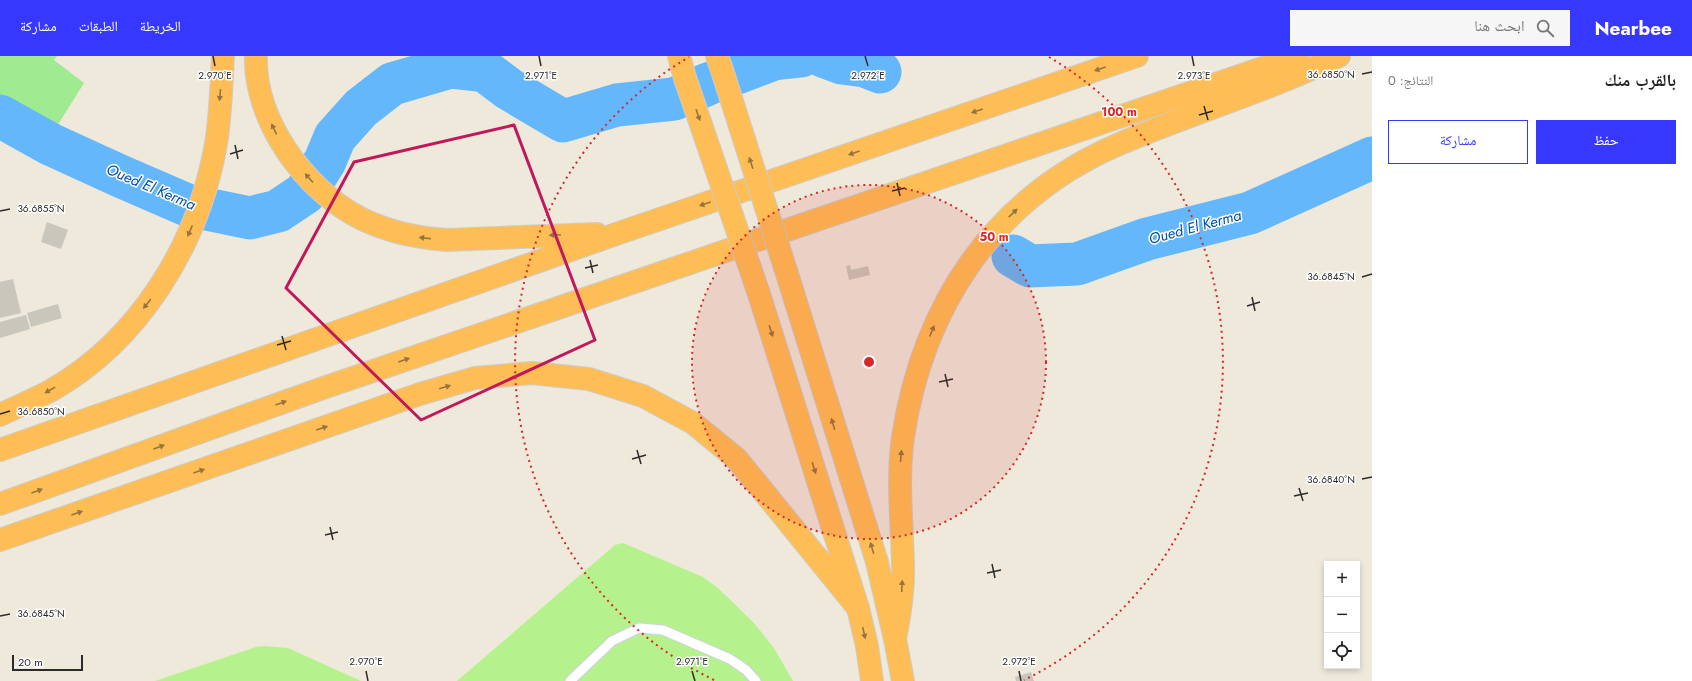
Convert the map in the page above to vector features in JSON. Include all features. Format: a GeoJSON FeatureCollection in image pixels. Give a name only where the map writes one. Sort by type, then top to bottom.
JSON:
{"type":"FeatureCollection","features":[{"type":"Feature","properties":{"kind":"highway"},"geometry":{"type":"LineString","coordinates":[[0,415],[52,390],[105,350],[142,311],[169,272],[185,243],[198,212],[208,181],[215,148],[224,56]]}},
{"type":"Feature","properties":{"kind":"highway"},"geometry":{"type":"LineString","coordinates":[[256,56],[256,68],[262,102],[276,134],[309,178],[324,193],[341,206],[361,218],[403,234],[425,239],[447,240],[622,232]]}},
{"type":"Feature","properties":{"kind":"highway"},"geometry":{"type":"LineString","coordinates":[[679,56],[759,294],[858,608],[867,646],[872,681]]}},
{"type":"Feature","properties":{"kind":"highway"},"geometry":{"type":"LineString","coordinates":[[0,450],[622,232],[1137,56]]}},
{"type":"Feature","properties":{"kind":"highway"},"geometry":{"type":"LineString","coordinates":[[0,504],[334,384],[1298,56]]}},
{"type":"Feature","properties":{"kind":"highway"},"geometry":{"type":"LineString","coordinates":[[895,639],[900,613],[903,567],[899,475],[909,401],[920,363],[934,327],[950,292],[970,263],[991,236],[1014,212],[1062,174],[1089,158],[1116,145],[1284,81],[1339,56]]}},
{"type":"Feature","properties":{"kind":"highway"},"geometry":{"type":"LineString","coordinates":[[720,63],[877,562],[903,681]]}},
{"type":"Feature","properties":{"kind":"highway"},"geometry":{"type":"LineString","coordinates":[[0,540],[420,394],[475,378],[532,373],[588,379],[643,396],[693,423],[737,459],[858,608]]}},
{"type":"Feature","properties":{"kind":"lane"},"geometry":{"type":"LineString","coordinates":[[570,681],[612,641],[639,628],[663,630],[730,659],[746,670],[756,681]]}},
{"type":"Feature","properties":{"kind":"highlighted area"},"geometry":{"type":"Polygon","coordinates":[[[514,125],[595,340],[421,420],[286,288],[354,162],[514,125]]]}},
{"type":"Feature","properties":{"kind":"green space"},"geometry":{"type":"Polygon","coordinates":[[[0,56],[57,56],[54,60],[84,83],[37,158],[0,140],[0,56]]]}},
{"type":"Feature","properties":{"kind":"green space"},"geometry":{"type":"Polygon","coordinates":[[[623,543],[703,577],[718,588],[754,623],[774,648],[793,681],[457,681],[615,545],[623,543]]]}},
{"type":"Feature","properties":{"kind":"green space"},"geometry":{"type":"Polygon","coordinates":[[[265,646],[288,648],[361,681],[155,681],[256,647],[265,646]]]}},
{"type":"Feature","properties":{"kind":"building"},"geometry":{"type":"Polygon","coordinates":[[[47,222],[68,230],[61,249],[41,242],[47,222]]]}},
{"type":"Feature","properties":{"kind":"building"},"geometry":{"type":"Polygon","coordinates":[[[850,265],[851,270],[868,266],[870,275],[849,280],[846,266],[850,265]]]}},
{"type":"Feature","properties":{"kind":"building"},"geometry":{"type":"Polygon","coordinates":[[[13,279],[21,313],[0,318],[0,282],[13,279]]]}},
{"type":"Feature","properties":{"kind":"building"},"geometry":{"type":"Polygon","coordinates":[[[58,304],[62,318],[31,327],[27,313],[58,304]]]}},
{"type":"Feature","properties":{"kind":"building"},"geometry":{"type":"Polygon","coordinates":[[[26,315],[30,329],[0,338],[0,322],[26,315]]]}},
{"type":"Feature","properties":{"kind":"building"},"geometry":{"type":"Polygon","coordinates":[[[1031,672],[1034,681],[1016,681],[1015,677],[1031,672]]]}},
{"type":"Feature","properties":{"kind":"waterway","name":"Oued El Kerma"},"geometry":{"type":"LineString","coordinates":[[0,116],[50,144],[187,205],[250,218],[278,211],[305,193],[325,161],[335,137],[361,108],[392,84],[450,67],[485,71],[509,89],[563,121],[617,105],[674,99],[708,84],[774,59],[801,56]]}},
{"type":"Feature","properties":{"kind":"waterway","name":"Oued El Kerma"},"geometry":{"type":"LineString","coordinates":[[823,56],[842,63],[865,66],[880,72]]}},
{"type":"Feature","properties":{"kind":"waterway","name":"Oued El Kerma"},"geometry":{"type":"LineString","coordinates":[[1013,256],[1030,266],[1077,264],[1147,239],[1250,213],[1372,158]]}}]}
